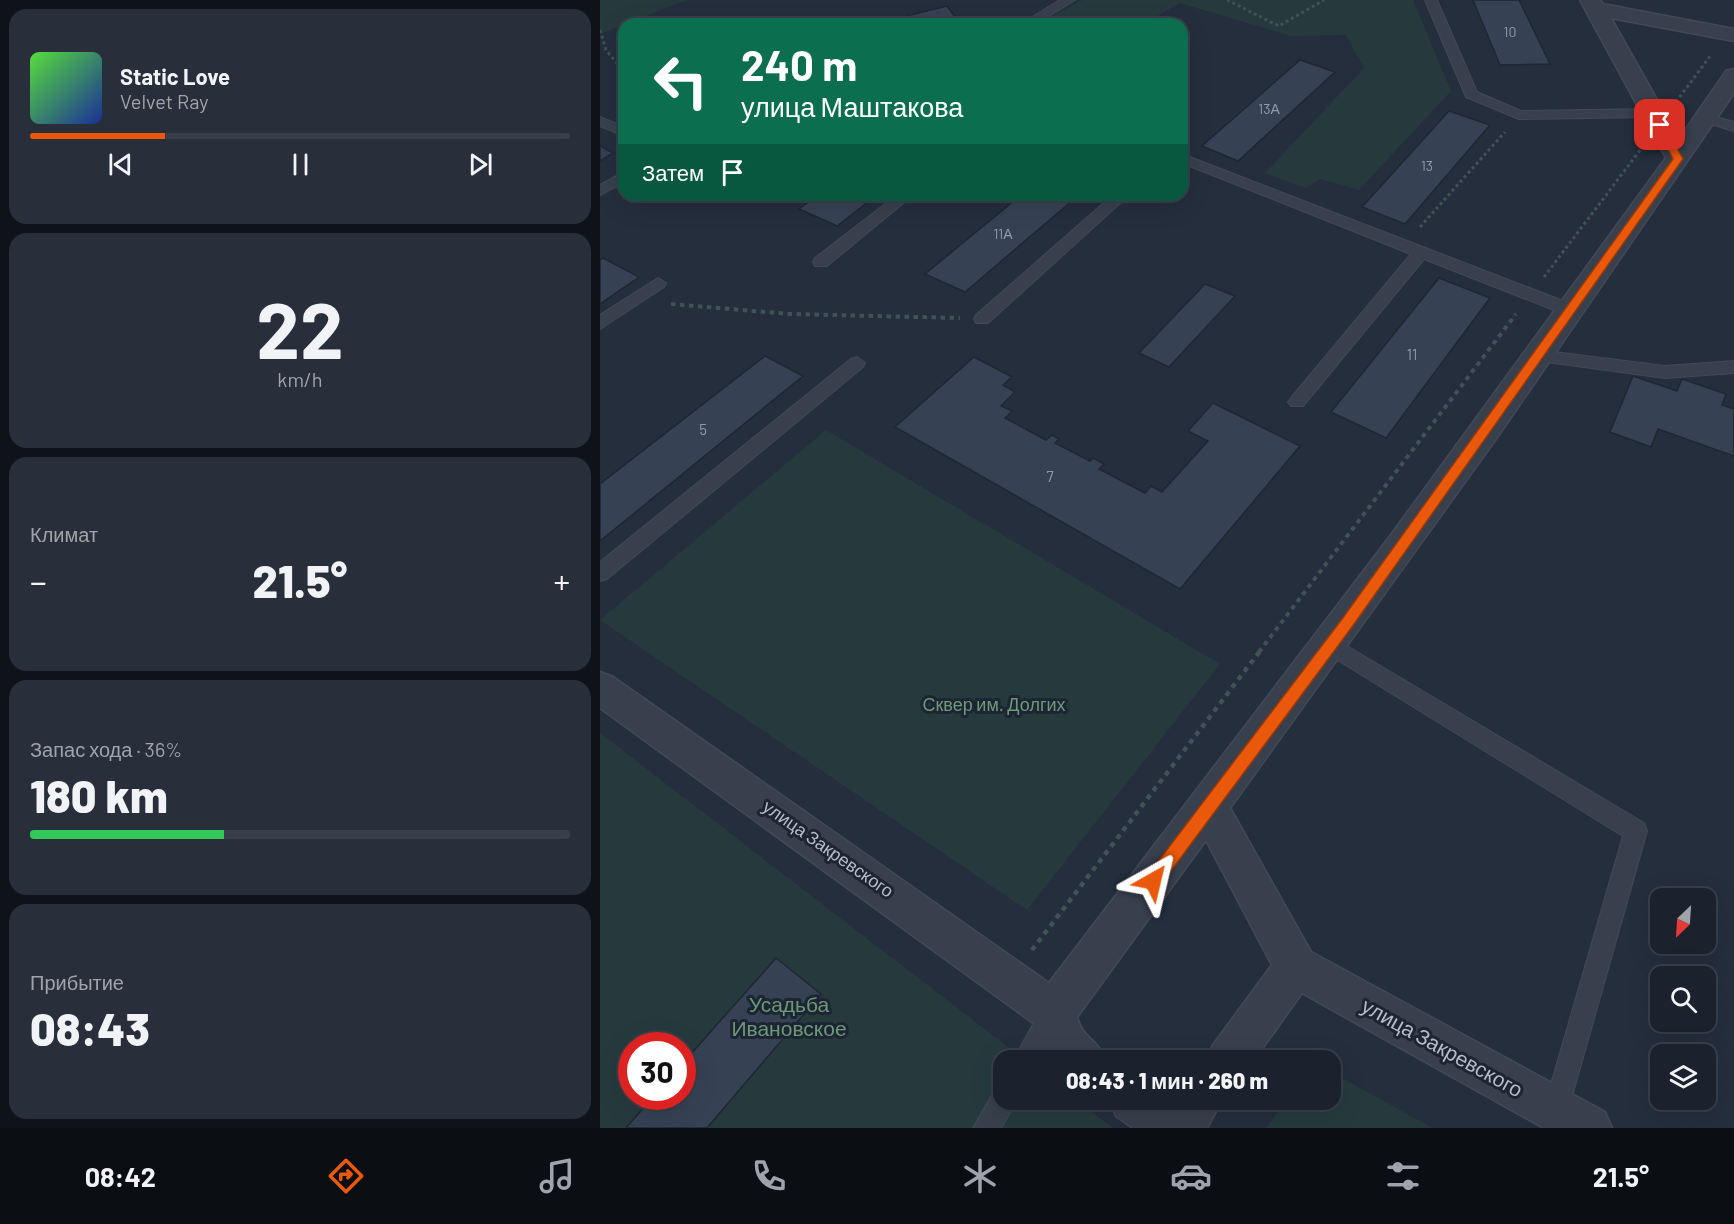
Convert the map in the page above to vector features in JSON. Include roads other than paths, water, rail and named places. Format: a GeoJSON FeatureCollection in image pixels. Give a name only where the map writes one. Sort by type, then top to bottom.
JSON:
{"type":"FeatureCollection","features":[{"type":"Feature","properties":{"kind":"street"},"geometry":{"type":"LineString","coordinates":[[1592,4],[1730,34]]}},
{"type":"Feature","properties":{"kind":"street"},"geometry":{"type":"LineString","coordinates":[[1592,4],[1678,159]]}},
{"type":"Feature","properties":{"kind":"street"},"geometry":{"type":"LineString","coordinates":[[1070,1050],[1062,1044],[1054,1012],[1330,645],[1678,159],[1720,122],[1734,76]]}},
{"type":"Feature","properties":{"kind":"street","name":"улица Закревского"},"geometry":{"type":"LineString","coordinates":[[600,688],[1054,1012]]}},
{"type":"Feature","properties":{"kind":"street"},"geometry":{"type":"LineString","coordinates":[[1209,807],[1296,967],[1235,1050]]}},
{"type":"Feature","properties":{"kind":"street","name":"улица Закревского"},"geometry":{"type":"LineString","coordinates":[[1296,967],[1573,1120]]}},
{"type":"Feature","properties":{"kind":"street"},"geometry":{"type":"LineString","coordinates":[[1146,1110],[1151,1114],[1186,1119],[1193,1110]]}},
{"type":"Feature","properties":{"kind":"lane"},"geometry":{"type":"LineString","coordinates":[[1037,18],[1068,0]]}},
{"type":"Feature","properties":{"kind":"lane"},"geometry":{"type":"LineString","coordinates":[[1431,0],[1471,94],[1519,115],[1656,119]]}},
{"type":"Feature","properties":{"kind":"lane"},"geometry":{"type":"LineString","coordinates":[[600,121],[618,129]]}},
{"type":"Feature","properties":{"kind":"lane"},"geometry":{"type":"LineString","coordinates":[[1188,160],[1570,310]]}},
{"type":"Feature","properties":{"kind":"lane"},"geometry":{"type":"LineString","coordinates":[[600,191],[618,180]]}},
{"type":"Feature","properties":{"kind":"lane"},"geometry":{"type":"LineString","coordinates":[[820,262],[898,201]]}},
{"type":"Feature","properties":{"kind":"lane"},"geometry":{"type":"LineString","coordinates":[[982,319],[1115,201]]}},
{"type":"Feature","properties":{"kind":"lane"},"geometry":{"type":"LineString","coordinates":[[1297,402],[1421,252]]}},
{"type":"Feature","properties":{"kind":"lane"},"geometry":{"type":"LineString","coordinates":[[600,323],[658,283]]}},
{"type":"Feature","properties":{"kind":"lane"},"geometry":{"type":"LineString","coordinates":[[1538,356],[1665,372],[1734,367]]}},
{"type":"Feature","properties":{"kind":"lane"},"geometry":{"type":"LineString","coordinates":[[600,573],[857,363]]}},
{"type":"Feature","properties":{"kind":"lane"},"geometry":{"type":"LineString","coordinates":[[1330,645],[1636,831],[1573,1120]]}},
{"type":"Feature","properties":{"kind":"lane"},"geometry":{"type":"LineString","coordinates":[[1032,1050],[1054,1012]]}},
{"type":"Feature","properties":{"kind":"lane"},"geometry":{"type":"LineString","coordinates":[[986,1128],[997,1110]]}},
{"type":"Feature","properties":{"kind":"park label","name":"Сквер им. Долгих"},"geometry":{"type":"Point","coordinates":[994,705]}},
{"type":"Feature","properties":{"kind":"park label","name":"Усадьба Ивановское"},"geometry":{"type":"Point","coordinates":[789,1017]}}]}
